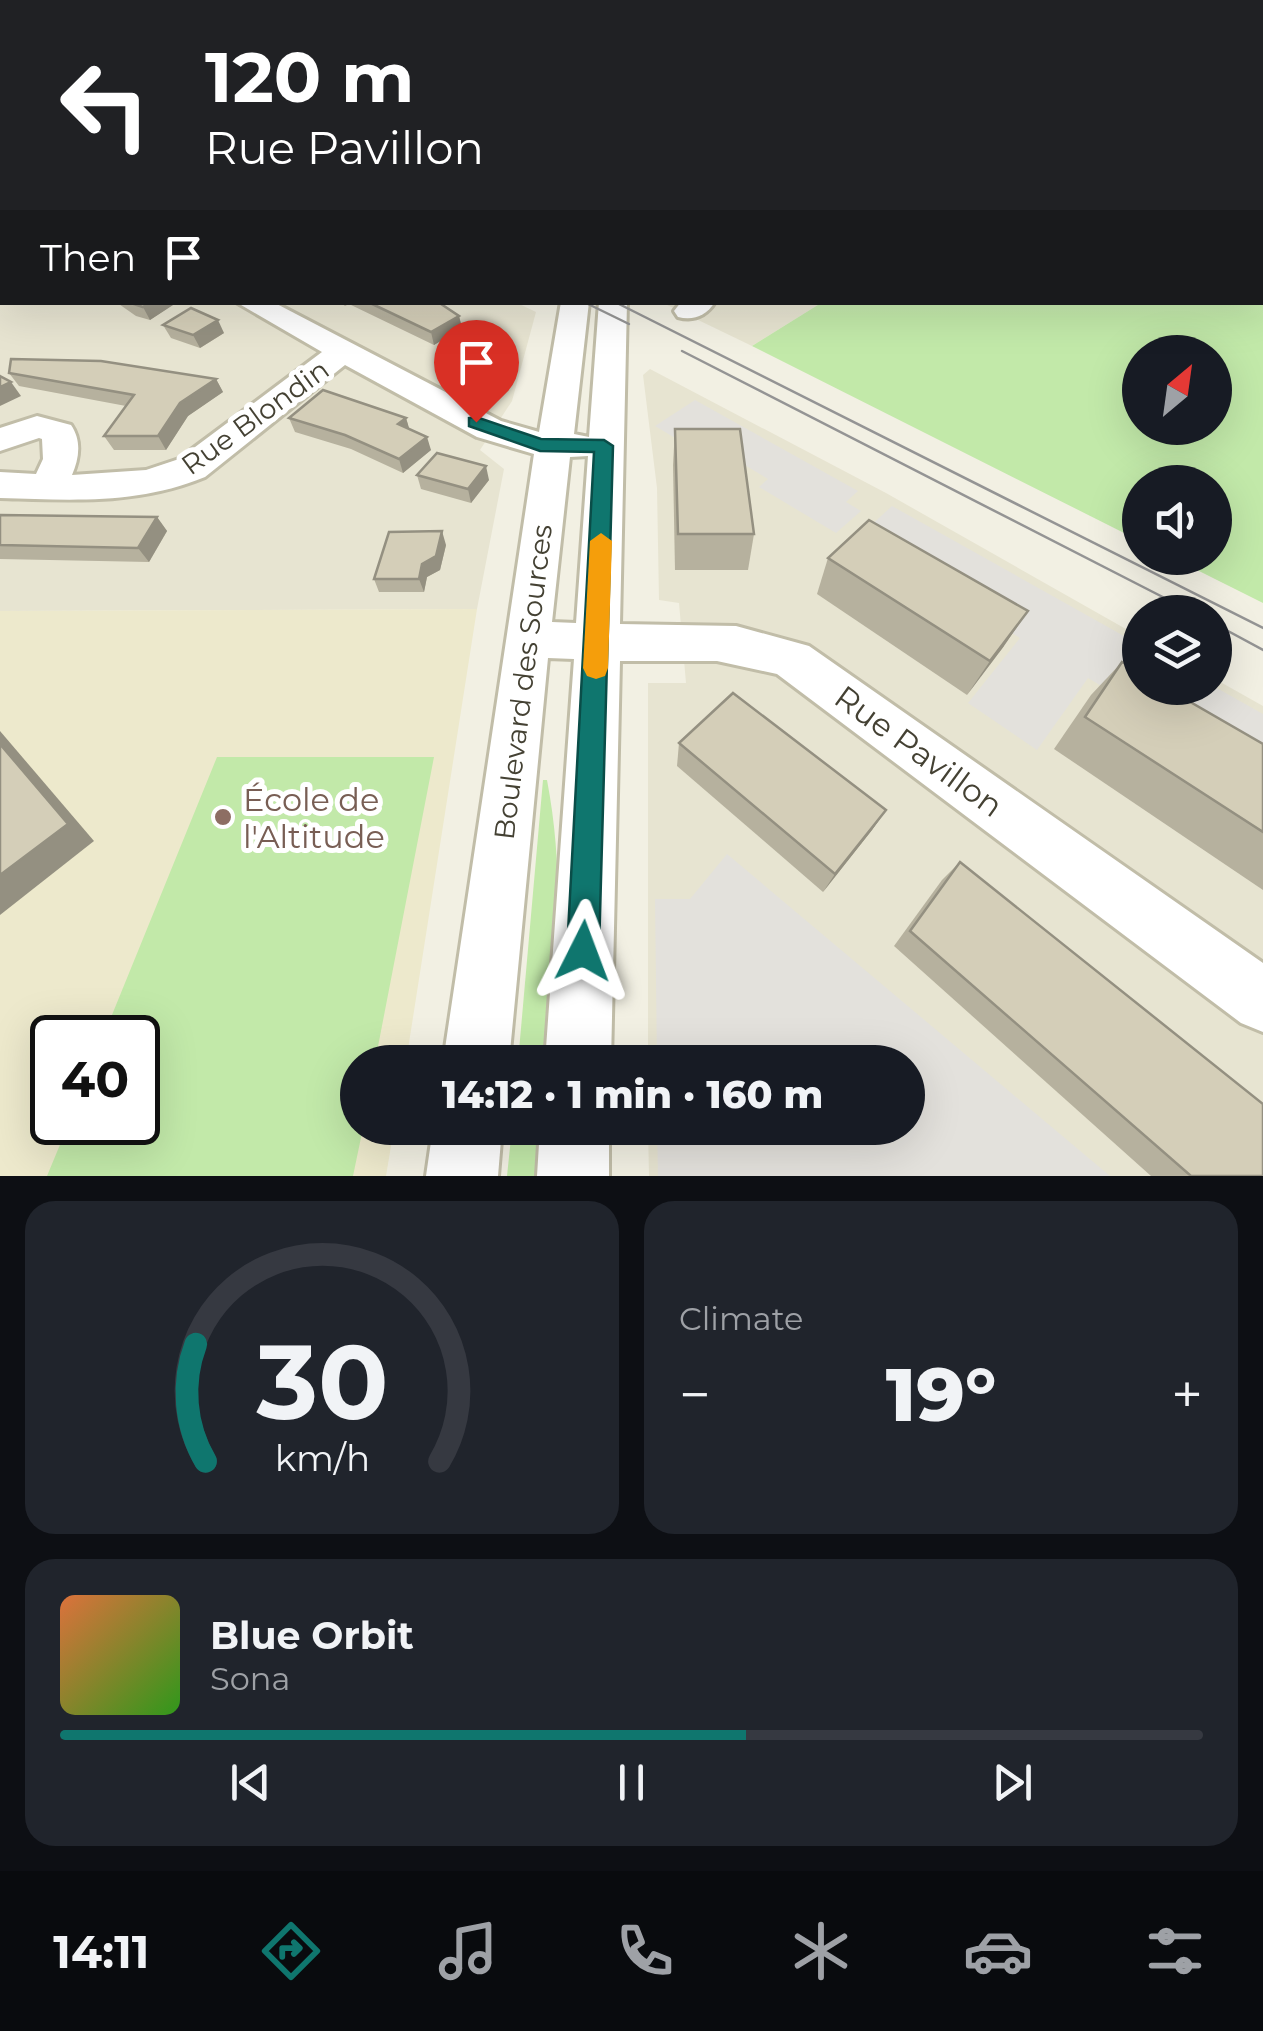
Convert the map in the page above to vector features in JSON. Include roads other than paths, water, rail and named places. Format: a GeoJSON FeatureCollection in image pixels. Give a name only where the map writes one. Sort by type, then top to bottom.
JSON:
{"type":"FeatureCollection","features":[{"type":"Feature","properties":{"kind":"street"},"geometry":{"type":"LineString","coordinates":[[256,305],[500,434],[554,446],[604,446]]}},
{"type":"Feature","properties":{"kind":"street","name":"Boulevard des Sources"},"geometry":{"type":"LineString","coordinates":[[478,1045],[575,305]]}},
{"type":"Feature","properties":{"kind":"street"},"geometry":{"type":"LineString","coordinates":[[579,1045],[613,305]]}},
{"type":"Feature","properties":{"kind":"street","name":"Rue Blondin"},"geometry":{"type":"LineString","coordinates":[[0,485],[114,487],[165,481],[192,468],[342,352]]}},
{"type":"Feature","properties":{"kind":"street"},"geometry":{"type":"LineString","coordinates":[[0,440],[37,427],[59,433],[61,459],[48,486]]}},
{"type":"Feature","properties":{"kind":"street","name":"Rue Pavillon"},"geometry":{"type":"LineString","coordinates":[[528,639],[728,640],[762,646],[793,660],[1263,1001]]}},
{"type":"Feature","properties":{"kind":"street"},"geometry":{"type":"LineString","coordinates":[[462,1176],[466,1145]]}},
{"type":"Feature","properties":{"kind":"street"},"geometry":{"type":"LineString","coordinates":[[573,1176],[575,1145]]}},
{"type":"Feature","properties":{"kind":"tram line"},"geometry":{"type":"LineString","coordinates":[[590,305],[629,324]]}},
{"type":"Feature","properties":{"kind":"tram line"},"geometry":{"type":"LineString","coordinates":[[621,305],[1263,628]]}},
{"type":"Feature","properties":{"kind":"tram line"},"geometry":{"type":"LineString","coordinates":[[682,351],[1159,595]]}},
{"type":"Feature","properties":{"kind":"tram line"},"geometry":{"type":"LineString","coordinates":[[1232,633],[1263,650]]}},
{"type":"Feature","properties":{"kind":"place","name":"École de l'Altitude"},"geometry":{"type":"Point","coordinates":[223,817]}}]}
